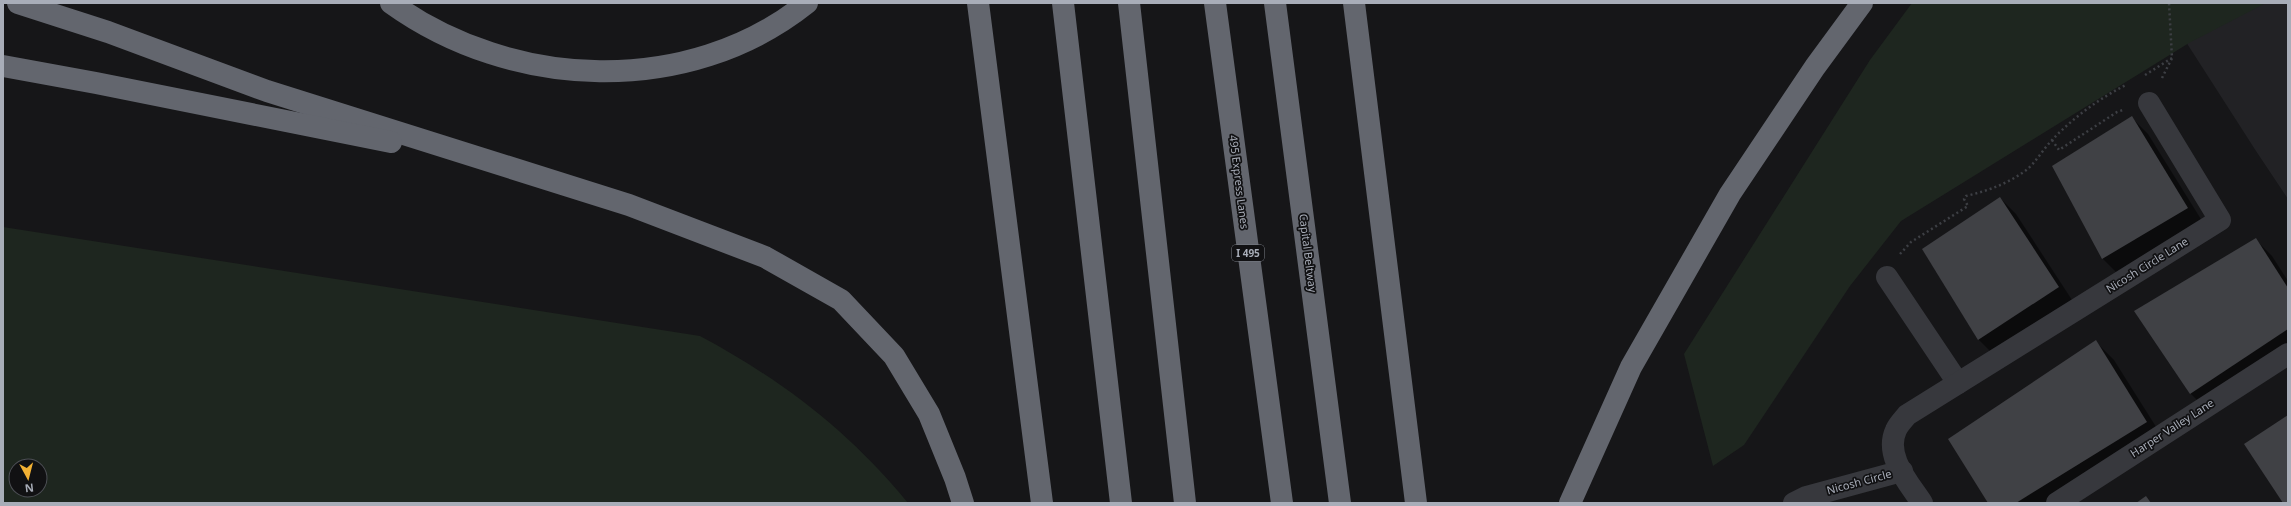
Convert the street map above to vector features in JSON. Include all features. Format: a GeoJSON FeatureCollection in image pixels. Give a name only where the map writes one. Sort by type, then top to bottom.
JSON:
{"type":"FeatureCollection","features":[{"type":"Feature","properties":{"kind":"highway"},"geometry":{"type":"LineString","coordinates":[[18,3],[108,32],[267,91],[629,205],[765,257],[841,300],[894,356],[929,414],[955,478],[963,503]]}},
{"type":"Feature","properties":{"kind":"highway"},"geometry":{"type":"LineString","coordinates":[[391,3],[411,18],[467,46],[512,61],[559,69],[636,72],[689,61],[736,45],[782,23],[807,3]]}},
{"type":"Feature","properties":{"kind":"highway"},"geometry":{"type":"LineString","coordinates":[[978,3],[1042,503]]}},
{"type":"Feature","properties":{"kind":"highway"},"geometry":{"type":"LineString","coordinates":[[1063,3],[1121,503]]}},
{"type":"Feature","properties":{"kind":"highway"},"geometry":{"type":"LineString","coordinates":[[1129,3],[1185,503]]}},
{"type":"Feature","properties":{"kind":"highway","name":"495 Express Lanes"},"geometry":{"type":"LineString","coordinates":[[1215,3],[1282,503]]}},
{"type":"Feature","properties":{"kind":"highway","name":"Capital Beltway"},"geometry":{"type":"LineString","coordinates":[[1276,3],[1340,503]]}},
{"type":"Feature","properties":{"kind":"highway"},"geometry":{"type":"LineString","coordinates":[[1354,3],[1416,503]]}},
{"type":"Feature","properties":{"kind":"highway"},"geometry":{"type":"LineString","coordinates":[[1570,503],[1631,367],[1730,194],[1815,67],[1862,3]]}},
{"type":"Feature","properties":{"kind":"highway"},"geometry":{"type":"LineString","coordinates":[[3,66],[103,84],[506,166]]}},
{"type":"Feature","properties":{"kind":"street","name":"Nicosh Circle Lane"},"geometry":{"type":"LineString","coordinates":[[1922,503],[1902,471],[1892,451],[1895,430],[1907,415],[2220,220],[2150,102]]}},
{"type":"Feature","properties":{"kind":"street"},"geometry":{"type":"LineString","coordinates":[[1887,277],[1958,383]]}},
{"type":"Feature","properties":{"kind":"street","name":"Harper Valley Lane"},"geometry":{"type":"LineString","coordinates":[[2057,503],[2288,354]]}},
{"type":"Feature","properties":{"kind":"street","name":"Nicosh Circle"},"geometry":{"type":"LineString","coordinates":[[1794,503],[1806,497],[1902,471]]}},
{"type":"Feature","properties":{"kind":"path"},"geometry":{"type":"LineString","coordinates":[[2052,140],[2059,150],[2117,112],[2150,102],[2172,58],[2169,3]]}},
{"type":"Feature","properties":{"kind":"path"},"geometry":{"type":"LineString","coordinates":[[2139,78],[2172,58]]}},
{"type":"Feature","properties":{"kind":"path"},"geometry":{"type":"LineString","coordinates":[[1887,277],[1899,255],[1911,242],[1968,206],[1964,199],[1966,196],[1986,191],[2026,170],[2052,140],[2087,109],[2133,81]]}},
{"type":"Feature","properties":{"kind":"shaded area"},"geometry":{"type":"Polygon","coordinates":[[[1912,3],[2266,3],[2189,43],[1901,221],[1850,286],[1744,445],[1713,466],[1684,354],[1870,60],[1912,3]]]}},
{"type":"Feature","properties":{"kind":"shaded area"},"geometry":{"type":"Polygon","coordinates":[[[2161,3],[2288,3],[2288,199],[2256,151],[2161,3]]]}},
{"type":"Feature","properties":{"kind":"shaded area"},"geometry":{"type":"Polygon","coordinates":[[[3,227],[700,336],[759,371],[813,409],[862,453],[908,503],[3,503],[3,227]]]}},
{"type":"Feature","properties":{"kind":"building"},"geometry":{"type":"Polygon","coordinates":[[[2132,116],[2188,208],[2102,259],[2052,166],[2132,116]]]}},
{"type":"Feature","properties":{"kind":"building"},"geometry":{"type":"Polygon","coordinates":[[[2000,197],[2059,287],[1978,340],[1922,249],[2000,197]]]}},
{"type":"Feature","properties":{"kind":"building"},"geometry":{"type":"Polygon","coordinates":[[[2256,238],[2288,288],[2288,329],[2190,394],[2134,311],[2256,238]]]}},
{"type":"Feature","properties":{"kind":"building"},"geometry":{"type":"Polygon","coordinates":[[[2096,340],[2147,422],[2016,503],[1988,503],[1948,439],[2096,340]]]}},
{"type":"Feature","properties":{"kind":"building"},"geometry":{"type":"Polygon","coordinates":[[[2288,415],[2288,503],[2283,503],[2244,444],[2288,415]]]}},
{"type":"Feature","properties":{"kind":"building"},"geometry":{"type":"Polygon","coordinates":[[[2146,496],[2151,503],[2136,503],[2146,496]]]}}]}
